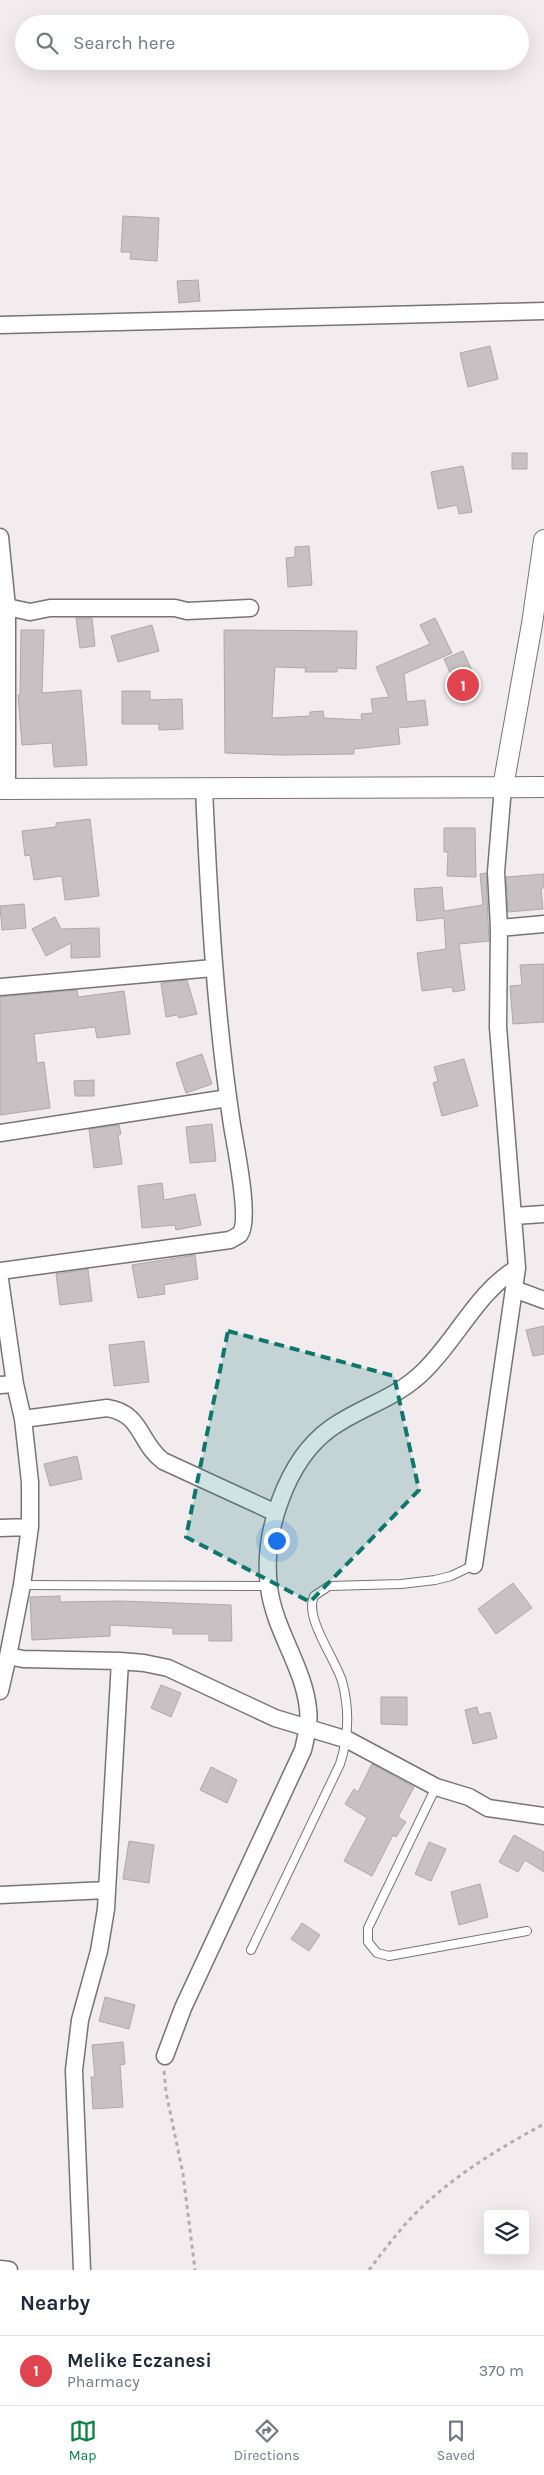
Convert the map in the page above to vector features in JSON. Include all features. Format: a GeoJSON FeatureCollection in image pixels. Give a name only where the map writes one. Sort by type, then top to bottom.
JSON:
{"type":"FeatureCollection","features":[{"type":"Feature","properties":{"kind":"street"},"geometry":{"type":"LineString","coordinates":[[0,325],[544,311]]}},
{"type":"Feature","properties":{"kind":"street"},"geometry":{"type":"LineString","coordinates":[[0,537],[7,607],[3,789],[544,787]]}},
{"type":"Feature","properties":{"kind":"street"},"geometry":{"type":"LineString","coordinates":[[474,1565],[517,1268],[498,1027],[499,928],[496,872],[503,787],[535,624],[544,540]]}},
{"type":"Feature","properties":{"kind":"street"},"geometry":{"type":"LineString","coordinates":[[7,607],[30,612],[50,608],[175,608],[187,611],[250,608]]}},
{"type":"Feature","properties":{"kind":"street"},"geometry":{"type":"LineString","coordinates":[[0,1271],[230,1240],[240,1233],[244,1224],[243,1195],[228,1098],[213,968],[204,789]]}},
{"type":"Feature","properties":{"kind":"street"},"geometry":{"type":"LineString","coordinates":[[499,928],[544,924]]}},
{"type":"Feature","properties":{"kind":"street"},"geometry":{"type":"LineString","coordinates":[[0,987],[213,968]]}},
{"type":"Feature","properties":{"kind":"street"},"geometry":{"type":"LineString","coordinates":[[0,1133],[228,1098]]}},
{"type":"Feature","properties":{"kind":"street"},"geometry":{"type":"LineString","coordinates":[[514,1216],[544,1214]]}},
{"type":"Feature","properties":{"kind":"street"},"geometry":{"type":"LineString","coordinates":[[165,2056],[184,2008],[303,1750],[308,1728],[309,1710],[305,1689],[279,1626],[268,1586],[268,1564],[276,1513],[284,1489],[297,1466],[313,1444],[331,1428],[397,1394],[412,1383],[438,1355],[490,1288],[517,1268]]}},
{"type":"Feature","properties":{"kind":"street"},"geometry":{"type":"LineString","coordinates":[[0,1280],[8,1385],[23,1419],[30,1482],[30,1527],[22,1585],[0,1691]]}},
{"type":"Feature","properties":{"kind":"street"},"geometry":{"type":"LineString","coordinates":[[514,1289],[544,1300]]}},
{"type":"Feature","properties":{"kind":"street"},"geometry":{"type":"LineString","coordinates":[[23,1419],[107,1408],[121,1411],[133,1420],[152,1452],[163,1461],[276,1513]]}},
{"type":"Feature","properties":{"kind":"street"},"geometry":{"type":"LineString","coordinates":[[0,1528],[30,1527]]}},
{"type":"Feature","properties":{"kind":"street"},"geometry":{"type":"LineString","coordinates":[[8,1656],[23,1659],[120,1661],[168,1668],[275,1718],[348,1740],[436,1787],[469,1797],[488,1808],[544,1816]]}},
{"type":"Feature","properties":{"kind":"street"},"geometry":{"type":"LineString","coordinates":[[82,2270],[74,2070],[80,2020],[104,1929],[120,1661]]}},
{"type":"Feature","properties":{"kind":"street"},"geometry":{"type":"LineString","coordinates":[[0,1895],[107,1890]]}},
{"type":"Feature","properties":{"kind":"street"},"geometry":{"type":"LineString","coordinates":[[0,2269],[9,2270]]}},
{"type":"Feature","properties":{"kind":"lane"},"geometry":{"type":"LineString","coordinates":[[251,1950],[340,1764],[348,1740],[348,1713],[342,1681],[311,1612],[314,1596],[318,1591],[329,1586],[401,1584],[435,1580],[451,1576],[474,1565]]}},
{"type":"Feature","properties":{"kind":"lane"},"geometry":{"type":"LineString","coordinates":[[22,1585],[268,1586]]}},
{"type":"Feature","properties":{"kind":"lane"},"geometry":{"type":"LineString","coordinates":[[436,1787],[368,1928],[368,1942],[377,1952],[389,1956],[527,1931]]}},
{"type":"Feature","properties":{"kind":"path"},"geometry":{"type":"LineString","coordinates":[[165,2056],[166,2092],[183,2174],[195,2270]]}},
{"type":"Feature","properties":{"kind":"path"},"geometry":{"type":"LineString","coordinates":[[369,2270],[407,2223],[431,2198],[489,2157],[544,2124]]}},
{"type":"Feature","properties":{"kind":"highlighted area"},"geometry":{"type":"Polygon","coordinates":[[[228,1331],[394,1376],[419,1490],[310,1602],[186,1537],[228,1331]]]}},
{"type":"Feature","properties":{"kind":"building"},"geometry":{"type":"Polygon","coordinates":[[[123,216],[159,218],[157,261],[130,259],[131,252],[121,252],[123,216]]]}},
{"type":"Feature","properties":{"kind":"building"},"geometry":{"type":"Polygon","coordinates":[[[198,280],[200,301],[179,303],[177,281],[198,280]]]}},
{"type":"Feature","properties":{"kind":"building"},"geometry":{"type":"Polygon","coordinates":[[[490,346],[498,379],[468,387],[460,353],[490,346]]]}},
{"type":"Feature","properties":{"kind":"building"},"geometry":{"type":"Polygon","coordinates":[[[512,453],[527,453],[527,469],[512,469],[512,453]]]}},
{"type":"Feature","properties":{"kind":"building"},"geometry":{"type":"Polygon","coordinates":[[[463,466],[472,512],[459,514],[457,505],[438,509],[431,472],[463,466]]]}},
{"type":"Feature","properties":{"kind":"building"},"geometry":{"type":"Polygon","coordinates":[[[309,546],[312,585],[288,587],[286,558],[295,557],[295,547],[309,546]]]}},
{"type":"Feature","properties":{"kind":"building"},"geometry":{"type":"Polygon","coordinates":[[[76,618],[92,618],[95,646],[80,648],[76,618]]]}},
{"type":"Feature","properties":{"kind":"building"},"geometry":{"type":"Polygon","coordinates":[[[435,618],[452,653],[404,674],[407,702],[425,700],[428,725],[398,728],[400,744],[354,749],[354,754],[281,755],[225,753],[224,630],[357,631],[356,669],[337,668],[337,672],[305,672],[306,668],[275,667],[272,718],[310,716],[310,712],[323,711],[324,718],[362,720],[361,714],[373,713],[371,699],[389,697],[376,667],[430,644],[420,625],[435,618]]]}},
{"type":"Feature","properties":{"kind":"building"},"geometry":{"type":"Polygon","coordinates":[[[152,625],[159,651],[118,662],[111,636],[152,625]]]}},
{"type":"Feature","properties":{"kind":"building"},"geometry":{"type":"Polygon","coordinates":[[[21,630],[44,630],[42,693],[81,690],[87,765],[54,767],[52,743],[22,745],[18,695],[20,695],[21,630]]]}},
{"type":"Feature","properties":{"kind":"building"},"geometry":{"type":"Polygon","coordinates":[[[463,651],[475,677],[456,686],[444,659],[463,651]]]}},
{"type":"Feature","properties":{"kind":"building"},"geometry":{"type":"Polygon","coordinates":[[[122,691],[150,691],[150,700],[182,699],[183,729],[159,730],[159,724],[122,724],[122,691]]]}},
{"type":"Feature","properties":{"kind":"building"},"geometry":{"type":"Polygon","coordinates":[[[90,819],[99,896],[65,900],[62,876],[34,880],[30,855],[25,856],[22,831],[56,827],[56,823],[90,819]]]}},
{"type":"Feature","properties":{"kind":"building"},"geometry":{"type":"Polygon","coordinates":[[[444,828],[475,828],[476,877],[447,876],[448,852],[444,852],[444,828]]]}},
{"type":"Feature","properties":{"kind":"building"},"geometry":{"type":"Polygon","coordinates":[[[486,873],[489,941],[459,944],[465,990],[453,992],[452,987],[422,991],[417,953],[446,949],[444,918],[417,921],[414,889],[442,887],[444,911],[483,905],[480,874],[486,873]]]}},
{"type":"Feature","properties":{"kind":"building"},"geometry":{"type":"Polygon","coordinates":[[[544,874],[544,888],[541,888],[543,909],[508,912],[506,877],[544,874]]]}},
{"type":"Feature","properties":{"kind":"building"},"geometry":{"type":"Polygon","coordinates":[[[24,904],[26,928],[2,930],[0,906],[24,904]]]}},
{"type":"Feature","properties":{"kind":"building"},"geometry":{"type":"Polygon","coordinates":[[[55,917],[61,929],[99,928],[100,957],[71,958],[71,943],[46,956],[32,929],[55,917]]]}},
{"type":"Feature","properties":{"kind":"building"},"geometry":{"type":"Polygon","coordinates":[[[544,964],[544,1022],[513,1024],[510,986],[522,985],[520,965],[544,964]]]}},
{"type":"Feature","properties":{"kind":"building"},"geometry":{"type":"Polygon","coordinates":[[[187,980],[197,1014],[179,1018],[177,1015],[166,1017],[161,983],[187,980]]]}},
{"type":"Feature","properties":{"kind":"building"},"geometry":{"type":"Polygon","coordinates":[[[77,990],[78,997],[124,991],[130,1034],[97,1038],[95,1027],[34,1034],[37,1063],[44,1062],[50,1108],[0,1115],[0,997],[77,990]]]}},
{"type":"Feature","properties":{"kind":"building"},"geometry":{"type":"Polygon","coordinates":[[[202,1054],[212,1084],[186,1093],[176,1063],[202,1054]]]}},
{"type":"Feature","properties":{"kind":"building"},"geometry":{"type":"Polygon","coordinates":[[[464,1059],[478,1106],[442,1116],[433,1083],[438,1081],[434,1067],[464,1059]]]}},
{"type":"Feature","properties":{"kind":"building"},"geometry":{"type":"Polygon","coordinates":[[[94,1080],[94,1096],[75,1096],[74,1081],[94,1080]]]}},
{"type":"Feature","properties":{"kind":"building"},"geometry":{"type":"Polygon","coordinates":[[[212,1124],[216,1161],[190,1163],[186,1127],[212,1124]]]}},
{"type":"Feature","properties":{"kind":"building"},"geometry":{"type":"Polygon","coordinates":[[[119,1125],[121,1134],[118,1135],[122,1164],[94,1168],[89,1129],[119,1125]]]}},
{"type":"Feature","properties":{"kind":"building"},"geometry":{"type":"Polygon","coordinates":[[[162,1183],[164,1200],[195,1194],[201,1225],[176,1230],[175,1225],[142,1228],[138,1186],[162,1183]]]}},
{"type":"Feature","properties":{"kind":"building"},"geometry":{"type":"Polygon","coordinates":[[[195,1255],[198,1279],[164,1285],[165,1294],[138,1298],[132,1265],[195,1255]]]}},
{"type":"Feature","properties":{"kind":"building"},"geometry":{"type":"Polygon","coordinates":[[[88,1269],[92,1301],[60,1305],[56,1274],[88,1269]]]}},
{"type":"Feature","properties":{"kind":"building"},"geometry":{"type":"Polygon","coordinates":[[[544,1326],[544,1354],[533,1356],[526,1330],[544,1326]]]}},
{"type":"Feature","properties":{"kind":"building"},"geometry":{"type":"Polygon","coordinates":[[[144,1341],[149,1382],[114,1386],[109,1345],[144,1341]]]}},
{"type":"Feature","properties":{"kind":"building"},"geometry":{"type":"Polygon","coordinates":[[[77,1456],[82,1479],[50,1486],[44,1464],[77,1456]]]}},
{"type":"Feature","properties":{"kind":"building"},"geometry":{"type":"Polygon","coordinates":[[[513,1583],[532,1608],[496,1634],[478,1609],[513,1583]]]}},
{"type":"Feature","properties":{"kind":"building"},"geometry":{"type":"Polygon","coordinates":[[[60,1596],[60,1602],[120,1601],[231,1605],[232,1641],[209,1641],[209,1634],[173,1634],[173,1628],[110,1625],[110,1636],[32,1640],[30,1597],[60,1596]]]}},
{"type":"Feature","properties":{"kind":"building"},"geometry":{"type":"Polygon","coordinates":[[[161,1685],[181,1693],[171,1717],[151,1708],[161,1685]]]}},
{"type":"Feature","properties":{"kind":"building"},"geometry":{"type":"Polygon","coordinates":[[[381,1697],[407,1697],[407,1725],[381,1724],[381,1697]]]}},
{"type":"Feature","properties":{"kind":"building"},"geometry":{"type":"Polygon","coordinates":[[[477,1707],[479,1715],[490,1712],[497,1738],[473,1744],[465,1710],[477,1707]]]}},
{"type":"Feature","properties":{"kind":"building"},"geometry":{"type":"Polygon","coordinates":[[[372,1764],[414,1787],[398,1817],[406,1822],[396,1837],[393,1835],[372,1876],[344,1861],[367,1818],[345,1804],[354,1789],[358,1792],[372,1764]]]}},
{"type":"Feature","properties":{"kind":"building"},"geometry":{"type":"Polygon","coordinates":[[[211,1767],[237,1780],[227,1803],[200,1790],[211,1767]]]}},
{"type":"Feature","properties":{"kind":"building"},"geometry":{"type":"Polygon","coordinates":[[[514,1835],[544,1852],[544,1872],[525,1860],[518,1872],[499,1862],[514,1835]]]}},
{"type":"Feature","properties":{"kind":"building"},"geometry":{"type":"Polygon","coordinates":[[[129,1841],[154,1845],[149,1883],[123,1879],[129,1841]]]}},
{"type":"Feature","properties":{"kind":"building"},"geometry":{"type":"Polygon","coordinates":[[[429,1842],[446,1849],[431,1881],[415,1874],[429,1842]]]}},
{"type":"Feature","properties":{"kind":"building"},"geometry":{"type":"Polygon","coordinates":[[[480,1884],[488,1917],[459,1925],[451,1892],[480,1884]]]}},
{"type":"Feature","properties":{"kind":"building"},"geometry":{"type":"Polygon","coordinates":[[[302,1923],[320,1935],[309,1951],[291,1939],[302,1923]]]}},
{"type":"Feature","properties":{"kind":"building"},"geometry":{"type":"Polygon","coordinates":[[[105,1997],[135,2005],[129,2029],[99,2021],[105,1997]]]}},
{"type":"Feature","properties":{"kind":"building"},"geometry":{"type":"Polygon","coordinates":[[[123,2042],[125,2064],[120,2065],[123,2107],[93,2109],[91,2077],[95,2077],[92,2045],[123,2042]]]}},
{"type":"Feature","properties":{"kind":"place","name":"Melike Eczanesi"},"geometry":{"type":"Point","coordinates":[463,685]}}]}
